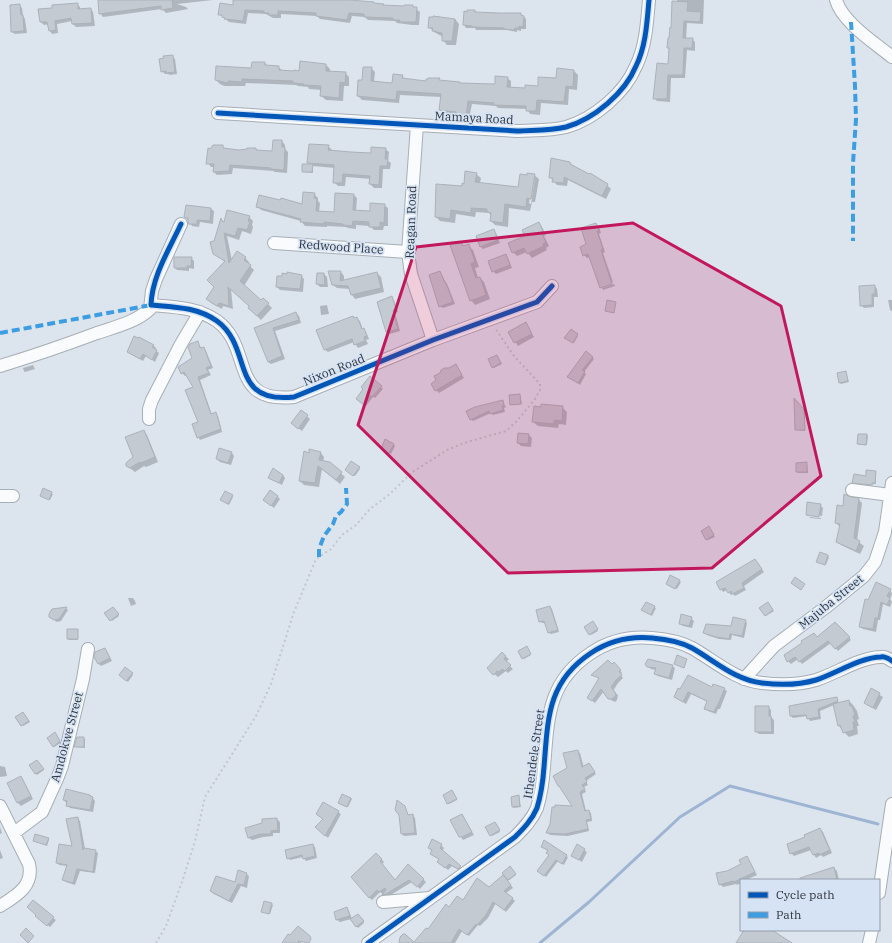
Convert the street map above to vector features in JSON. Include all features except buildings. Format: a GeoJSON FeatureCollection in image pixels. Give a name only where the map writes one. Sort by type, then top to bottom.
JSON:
{"type":"FeatureCollection","features":[{"type":"Feature","properties":{"kind":"street","name":"Mamaya Road"},"geometry":{"type":"LineString","coordinates":[[218,113],[517,131],[549,130],[574,124],[604,107],[614,98],[627,82],[636,67],[642,50],[648,20],[649,0]]}},
{"type":"Feature","properties":{"kind":"street"},"geometry":{"type":"LineString","coordinates":[[836,0],[843,14],[857,28],[892,57]]}},
{"type":"Feature","properties":{"kind":"street","name":"Reagan Road"},"geometry":{"type":"LineString","coordinates":[[417,125],[408,252],[411,274],[433,340]]}},
{"type":"Feature","properties":{"kind":"street"},"geometry":{"type":"LineString","coordinates":[[0,366],[130,321],[146,313],[150,309],[152,291],[156,279],[181,224]]}},
{"type":"Feature","properties":{"kind":"street","name":"Redwood Place"},"geometry":{"type":"LineString","coordinates":[[274,243],[408,252]]}},
{"type":"Feature","properties":{"kind":"street","name":"Nixon Road"},"geometry":{"type":"LineString","coordinates":[[151,305],[186,308],[200,312],[216,321],[228,332],[250,383],[258,392],[266,396],[280,399],[294,397],[433,340],[536,302],[552,286]]}},
{"type":"Feature","properties":{"kind":"street"},"geometry":{"type":"LineString","coordinates":[[149,419],[149,409],[152,400],[181,344],[200,312]]}},
{"type":"Feature","properties":{"kind":"street"},"geometry":{"type":"LineString","coordinates":[[852,490],[891,489]]}},
{"type":"Feature","properties":{"kind":"street","name":"Majuba Street"},"geometry":{"type":"LineString","coordinates":[[744,679],[774,646],[864,576],[875,562],[885,532],[891,489]]}},
{"type":"Feature","properties":{"kind":"street"},"geometry":{"type":"LineString","coordinates":[[0,496],[13,496]]}},
{"type":"Feature","properties":{"kind":"street","name":"Ithendele Street"},"geometry":{"type":"LineString","coordinates":[[368,943],[515,837],[528,824],[536,809],[542,787],[551,704],[562,681],[570,669],[581,659],[597,649],[615,641],[635,638],[652,638],[673,642],[691,648],[727,671],[744,679],[759,683],[786,685],[815,680],[870,658],[883,656],[892,661]]}},
{"type":"Feature","properties":{"kind":"street","name":"Amdokwe Street"},"geometry":{"type":"LineString","coordinates":[[14,833],[42,812],[58,779],[83,679],[88,649]]}},
{"type":"Feature","properties":{"kind":"street"},"geometry":{"type":"LineString","coordinates":[[880,886],[892,804]]}},
{"type":"Feature","properties":{"kind":"street"},"geometry":{"type":"LineString","coordinates":[[0,806],[29,864],[30,870],[30,878],[22,890],[0,906]]}},
{"type":"Feature","properties":{"kind":"street"},"geometry":{"type":"LineString","coordinates":[[383,902],[431,898]]}},
{"type":"Feature","properties":{"kind":"street"},"geometry":{"type":"LineString","coordinates":[[870,943],[872,931]]}},
{"type":"Feature","properties":{"kind":"path"},"geometry":{"type":"LineString","coordinates":[[156,943],[166,926],[183,879],[195,841],[206,797],[256,716],[271,684],[294,612],[316,558],[331,549],[342,535],[356,525],[370,509],[391,493],[410,474],[447,450],[464,443],[506,431],[517,421],[538,396],[540,384],[514,356],[490,320]]}},
{"type":"Feature","properties":{"kind":"highlighted area"},"geometry":{"type":"Polygon","coordinates":[[[633,223],[781,306],[821,476],[712,568],[508,573],[358,425],[416,247],[633,223]]]}},
{"type":"Feature","properties":{"kind":"waterway"},"geometry":{"type":"LineString","coordinates":[[540,943],[589,902],[680,817],[730,786],[878,824]]}},
{"type":"Feature","properties":{"kind":"marked path"},"geometry":{"type":"LineString","coordinates":[[851,22],[856,119],[853,163],[853,241]]}},
{"type":"Feature","properties":{"kind":"marked path"},"geometry":{"type":"LineString","coordinates":[[0,333],[151,305]]}},
{"type":"Feature","properties":{"kind":"marked path"},"geometry":{"type":"LineString","coordinates":[[319,557],[319,549],[324,536],[333,524],[336,516],[347,504],[346,488]]}},
{"type":"Feature","properties":{"kind":"cycle path"},"geometry":{"type":"LineString","coordinates":[[218,113],[517,131],[548,130],[566,127],[587,118],[607,104],[631,76],[644,42],[649,0]]}},
{"type":"Feature","properties":{"kind":"cycle path"},"geometry":{"type":"LineString","coordinates":[[181,224],[166,253],[158,273],[154,284],[151,305],[193,310],[209,316],[217,321],[228,332],[235,345],[250,383],[259,392],[273,397],[294,397],[433,340],[537,302],[552,286]]}},
{"type":"Feature","properties":{"kind":"cycle path"},"geometry":{"type":"LineString","coordinates":[[368,943],[515,837],[527,824],[533,816],[540,798],[549,717],[552,703],[558,689],[566,676],[577,664],[591,653],[605,645],[620,640],[636,638],[657,638],[667,640],[692,648],[743,678],[762,683],[775,684],[796,684],[809,682],[873,658],[884,657],[892,661]]}}]}
